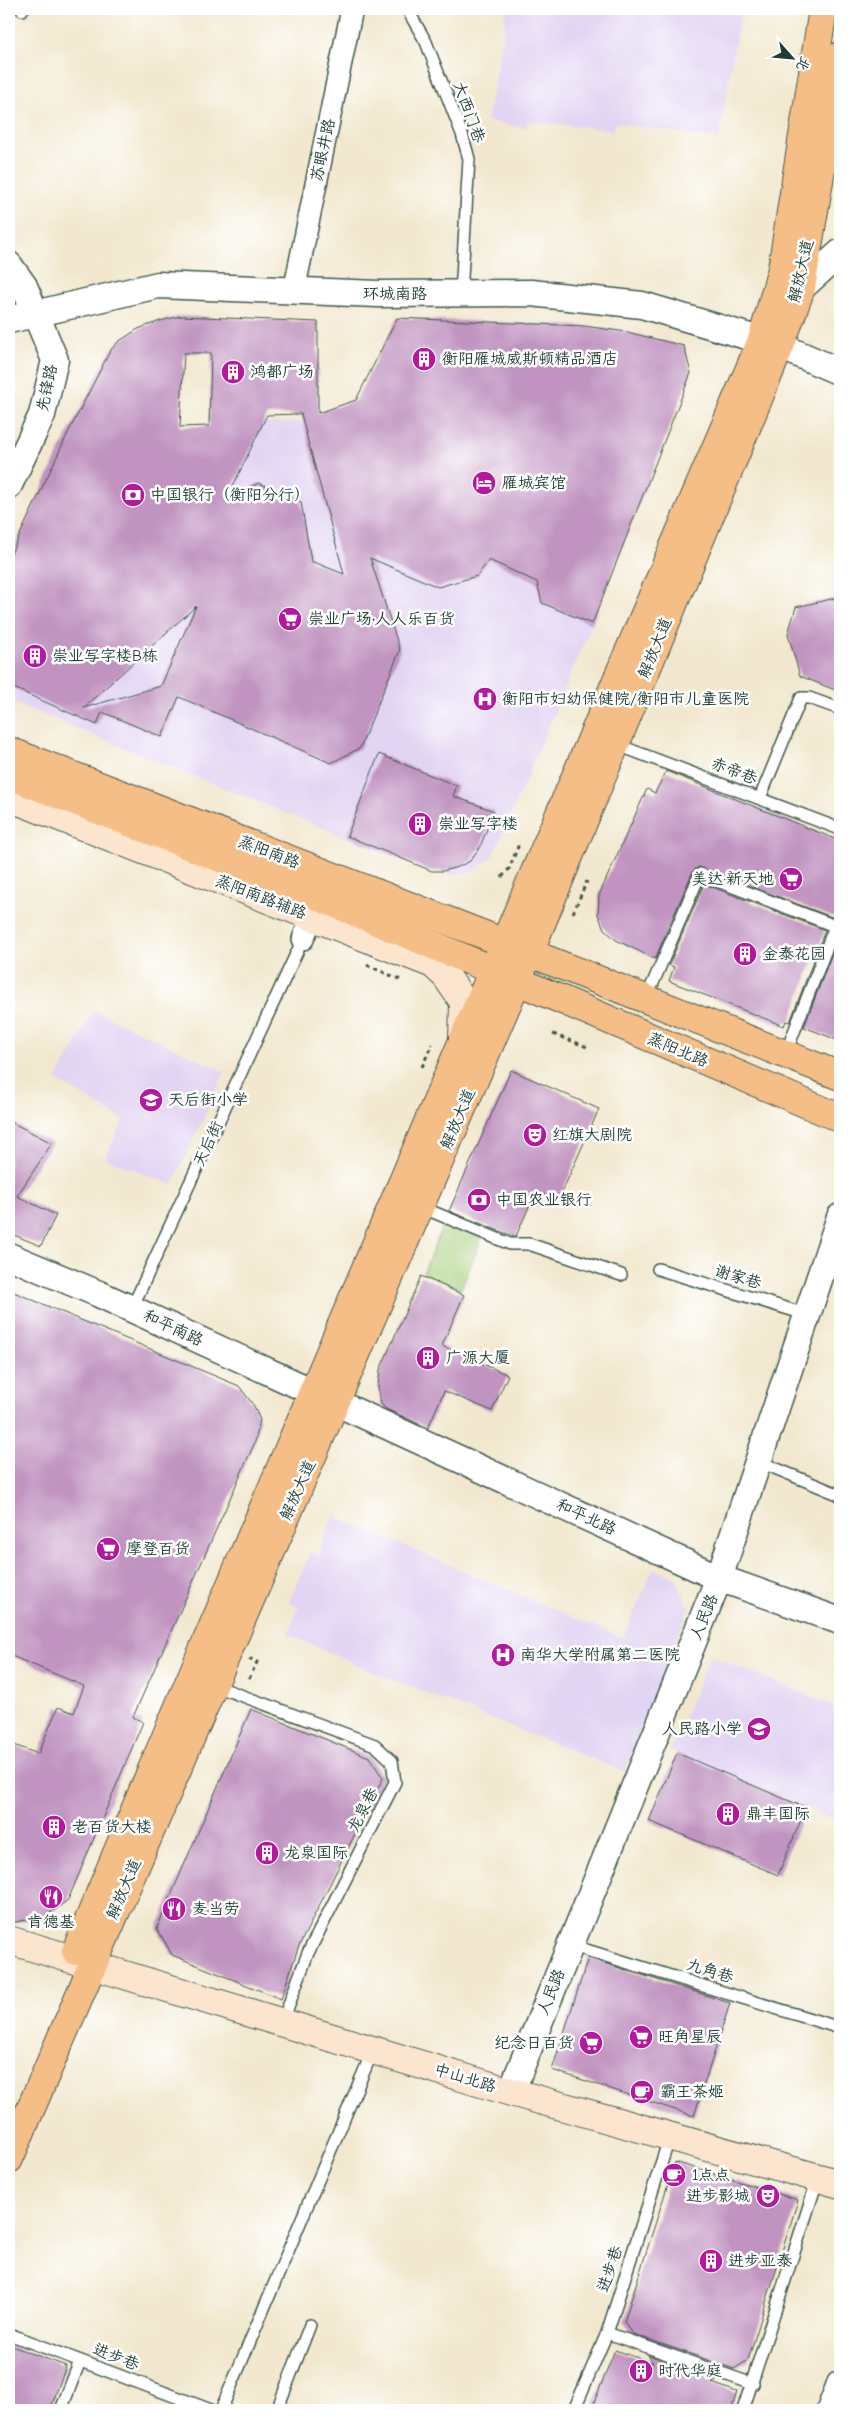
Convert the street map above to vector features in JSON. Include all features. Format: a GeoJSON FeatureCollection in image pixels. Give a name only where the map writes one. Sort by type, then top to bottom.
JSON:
{"type":"FeatureCollection","features":[{"type":"Feature","properties":{"kind":"main road","name":"解放大道"},"geometry":{"type":"LineString","coordinates":[[517,948],[615,744],[771,343],[823,9]]}},
{"type":"Feature","properties":{"kind":"main road","name":"解放大道"},"geometry":{"type":"LineString","coordinates":[[9,2159],[82,1962],[324,1398],[421,1207],[505,976],[771,343],[801,288],[840,56]]}},
{"type":"Feature","properties":{"kind":"main road","name":"蒸阳南路"},"geometry":{"type":"LineString","coordinates":[[9,752],[517,948]]}},
{"type":"Feature","properties":{"kind":"main road","name":"蒸阳南路"},"geometry":{"type":"LineString","coordinates":[[9,775],[312,917],[505,976]]}},
{"type":"Feature","properties":{"kind":"main road","name":"蒸阳南路辅路"},"geometry":{"type":"LineString","coordinates":[[9,798],[433,964],[446,976],[464,1002],[463,1040]]}},
{"type":"Feature","properties":{"kind":"main road"},"geometry":{"type":"LineString","coordinates":[[517,948],[840,1076]]}},
{"type":"Feature","properties":{"kind":"main road","name":"解放大道"},"geometry":{"type":"LineString","coordinates":[[9,2114],[213,1685],[463,1040],[505,976]]}},
{"type":"Feature","properties":{"kind":"main road","name":"蒸阳北路"},"geometry":{"type":"LineString","coordinates":[[505,976],[840,1118]]}},
{"type":"Feature","properties":{"kind":"main road","name":"中山北路"},"geometry":{"type":"LineString","coordinates":[[9,1940],[511,2092],[829,2181]]}},
{"type":"Feature","properties":{"kind":"street","name":"苏眼井路"},"geometry":{"type":"LineString","coordinates":[[294,291],[352,9]]}},
{"type":"Feature","properties":{"kind":"street"},"geometry":{"type":"LineString","coordinates":[[801,288],[840,252]]}},
{"type":"Feature","properties":{"kind":"street","name":"先锋路"},"geometry":{"type":"LineString","coordinates":[[9,265],[24,286],[23,317],[55,360],[42,415],[9,484]]}},
{"type":"Feature","properties":{"kind":"street","name":"先锋路"},"geometry":{"type":"LineString","coordinates":[[9,284],[42,363],[29,416],[9,458]]}},
{"type":"Feature","properties":{"kind":"street","name":"环城南路"},"geometry":{"type":"LineString","coordinates":[[23,317],[158,285],[378,294],[531,293],[642,305],[771,343],[840,372]]}},
{"type":"Feature","properties":{"kind":"street","name":"人民路"},"geometry":{"type":"LineString","coordinates":[[511,2092],[719,1578],[760,1462],[808,1315],[828,1266],[840,1217]]}},
{"type":"Feature","properties":{"kind":"street","name":"和平南路"},"geometry":{"type":"LineString","coordinates":[[9,1256],[324,1398]]}},
{"type":"Feature","properties":{"kind":"street","name":"和平北路"},"geometry":{"type":"LineString","coordinates":[[324,1398],[719,1578],[840,1621]]}},
{"type":"Feature","properties":{"kind":"street"},"geometry":{"type":"LineString","coordinates":[[830,2410],[840,2384]]}},
{"type":"Feature","properties":{"kind":"lane","name":"大西门巷"},"geometry":{"type":"LineString","coordinates":[[407,9],[426,42],[462,134],[469,159],[461,294]]}},
{"type":"Feature","properties":{"kind":"lane"},"geometry":{"type":"LineString","coordinates":[[760,798],[802,698],[810,698],[840,709]]}},
{"type":"Feature","properties":{"kind":"lane","name":"赤帝巷"},"geometry":{"type":"LineString","coordinates":[[615,744],[840,829]]}},
{"type":"Feature","properties":{"kind":"lane"},"geometry":{"type":"LineString","coordinates":[[646,999],[700,874],[838,927],[785,1054]]}},
{"type":"Feature","properties":{"kind":"lane","name":"天后街"},"geometry":{"type":"LineString","coordinates":[[131,1310],[312,917]]}},
{"type":"Feature","properties":{"kind":"lane"},"geometry":{"type":"LineString","coordinates":[[421,1207],[510,1244],[529,1244],[622,1275]]}},
{"type":"Feature","properties":{"kind":"lane","name":"谢家巷"},"geometry":{"type":"LineString","coordinates":[[658,1269],[808,1315]]}},
{"type":"Feature","properties":{"kind":"lane"},"geometry":{"type":"LineString","coordinates":[[760,1462],[840,1495]]}},
{"type":"Feature","properties":{"kind":"lane","name":"龙泉巷"},"geometry":{"type":"LineString","coordinates":[[213,1685],[375,1745],[392,1760],[395,1782],[308,1953],[282,2023]]}},
{"type":"Feature","properties":{"kind":"lane","name":"九角巷"},"geometry":{"type":"LineString","coordinates":[[570,1945],[840,2028]]}},
{"type":"Feature","properties":{"kind":"lane"},"geometry":{"type":"LineString","coordinates":[[221,2410],[373,2050]]}},
{"type":"Feature","properties":{"kind":"lane","name":"进步巷"},"geometry":{"type":"LineString","coordinates":[[574,2410],[607,2333],[670,2135]]}},
{"type":"Feature","properties":{"kind":"lane"},"geometry":{"type":"LineString","coordinates":[[743,2410],[829,2181]]}},
{"type":"Feature","properties":{"kind":"lane"},"geometry":{"type":"LineString","coordinates":[[277,2410],[310,2325]]}},
{"type":"Feature","properties":{"kind":"lane"},"geometry":{"type":"LineString","coordinates":[[607,2333],[753,2384]]}},
{"type":"Feature","properties":{"kind":"lane","name":"进步巷"},"geometry":{"type":"LineString","coordinates":[[9,2334],[211,2410]]}},
{"type":"Feature","properties":{"kind":"lane"},"geometry":{"type":"LineString","coordinates":[[61,2410],[80,2361]]}},
{"type":"Feature","properties":{"kind":"path"},"geometry":{"type":"LineString","coordinates":[[502,877],[509,869],[520,844]]}},
{"type":"Feature","properties":{"kind":"path"},"geometry":{"type":"LineString","coordinates":[[573,913],[587,881]]}},
{"type":"Feature","properties":{"kind":"path"},"geometry":{"type":"LineString","coordinates":[[367,965],[401,980]]}},
{"type":"Feature","properties":{"kind":"path"},"geometry":{"type":"LineString","coordinates":[[553,1034],[590,1048]]}},
{"type":"Feature","properties":{"kind":"path"},"geometry":{"type":"LineString","coordinates":[[422,1067],[432,1044]]}},
{"type":"Feature","properties":{"kind":"path"},"geometry":{"type":"LineString","coordinates":[[248,1666],[251,1659],[257,1662],[249,1679]]}},
{"type":"Feature","properties":{"kind":"shaded area"},"geometry":{"type":"Polygon","coordinates":[[[506,9],[741,9],[719,139],[614,123],[613,130],[528,121],[526,128],[487,121],[506,9]]]}},
{"type":"Feature","properties":{"kind":"shaded area"},"geometry":{"type":"Polygon","coordinates":[[[303,422],[336,543],[438,587],[477,576],[489,560],[537,582],[542,603],[592,624],[500,840],[490,859],[473,871],[455,875],[422,868],[9,701],[9,631],[114,680],[159,640],[263,423],[303,422]]]}},
{"type":"Feature","properties":{"kind":"shaded area","name":"天后街小学"},"geometry":{"type":"Polygon","coordinates":[[[94,1010],[225,1072],[172,1185],[105,1158],[123,1120],[56,1080],[94,1010]]]}},
{"type":"Feature","properties":{"kind":"shaded area","name":"南华大学附属第二医院"},"geometry":{"type":"Polygon","coordinates":[[[333,1516],[623,1638],[653,1569],[675,1578],[689,1607],[625,1772],[373,1672],[288,1634],[299,1607],[289,1602],[310,1552],[318,1555],[333,1516]]]}},
{"type":"Feature","properties":{"kind":"shaded area","name":"人民路小学"},"geometry":{"type":"Polygon","coordinates":[[[710,1656],[840,1708],[840,1822],[670,1750],[710,1656]]]}},
{"type":"Feature","properties":{"kind":"green space"},"geometry":{"type":"Polygon","coordinates":[[[444,1223],[482,1238],[461,1289],[423,1273],[444,1223]]]}},
{"type":"Feature","properties":{"kind":"building"},"geometry":{"type":"Polygon","coordinates":[[[181,316],[318,322],[318,413],[356,400],[397,318],[584,326],[627,332],[684,346],[691,373],[592,624],[542,603],[537,582],[489,560],[477,576],[438,587],[370,558],[400,650],[360,748],[331,763],[179,697],[162,737],[102,712],[97,725],[9,686],[9,558],[68,433],[110,351],[118,342],[138,329],[181,316]],[[184,353],[180,427],[209,426],[211,353],[184,353]],[[301,414],[267,415],[228,496],[259,483],[301,502],[311,561],[344,574],[301,414]],[[196,606],[83,708],[161,686],[196,606]]]}},
{"type":"Feature","properties":{"kind":"building"},"geometry":{"type":"Polygon","coordinates":[[[840,597],[840,692],[800,676],[788,634],[796,607],[840,597]]]}},
{"type":"Feature","properties":{"kind":"building","name":"崇业写字楼"},"geometry":{"type":"Polygon","coordinates":[[[379,754],[457,786],[453,796],[494,811],[480,847],[470,861],[443,871],[432,871],[347,836],[379,754]]]}},
{"type":"Feature","properties":{"kind":"building","name":"美达·新天地"},"geometry":{"type":"Polygon","coordinates":[[[666,771],[840,841],[840,920],[699,867],[693,871],[655,959],[616,940],[604,929],[598,914],[599,895],[647,789],[655,793],[666,771]]]}},
{"type":"Feature","properties":{"kind":"building","name":"金泰花园"},"geometry":{"type":"Polygon","coordinates":[[[704,884],[825,930],[790,1022],[786,1021],[784,1026],[669,981],[674,967],[669,965],[704,884]]]}},
{"type":"Feature","properties":{"kind":"building"},"geometry":{"type":"Polygon","coordinates":[[[840,935],[840,1041],[804,1027],[840,935]]]}},
{"type":"Feature","properties":{"kind":"building","name":"红旗大剧院"},"geometry":{"type":"Polygon","coordinates":[[[511,1070],[599,1109],[558,1201],[536,1191],[516,1236],[449,1211],[511,1070]]]}},
{"type":"Feature","properties":{"kind":"building"},"geometry":{"type":"Polygon","coordinates":[[[9,1121],[52,1143],[17,1196],[56,1215],[41,1246],[9,1233],[9,1121]]]}},
{"type":"Feature","properties":{"kind":"building","name":"广源大厦"},"geometry":{"type":"Polygon","coordinates":[[[421,1276],[464,1295],[442,1346],[508,1375],[492,1411],[444,1391],[428,1428],[386,1409],[381,1404],[378,1387],[380,1370],[421,1276]]]}},
{"type":"Feature","properties":{"kind":"building","name":"摩登百货"},"geometry":{"type":"Polygon","coordinates":[[[9,1290],[239,1386],[254,1406],[260,1420],[255,1442],[133,1717],[143,1722],[68,1900],[46,1916],[16,1922],[9,1921],[9,1743],[38,1754],[58,1707],[74,1713],[84,1686],[9,1655],[9,1290]]]}},
{"type":"Feature","properties":{"kind":"building","name":"龙泉国际"},"geometry":{"type":"Polygon","coordinates":[[[251,1709],[369,1757],[383,1778],[298,1948],[281,1999],[172,1955],[157,1928],[251,1709]]]}},
{"type":"Feature","properties":{"kind":"building","name":"鼎丰国际"},"geometry":{"type":"Polygon","coordinates":[[[677,1753],[806,1808],[778,1875],[649,1821],[677,1753]]]}},
{"type":"Feature","properties":{"kind":"building","name":"旺角星辰"},"geometry":{"type":"Polygon","coordinates":[[[588,1958],[730,2003],[694,2116],[552,2070],[588,1958]]]}},
{"type":"Feature","properties":{"kind":"building","name":"进步亚泰"},"geometry":{"type":"Polygon","coordinates":[[[675,2162],[798,2200],[748,2360],[734,2369],[633,2334],[624,2322],[675,2162]]]}},
{"type":"Feature","properties":{"kind":"building"},"geometry":{"type":"Polygon","coordinates":[[[9,2345],[66,2366],[50,2410],[9,2410],[9,2345]]]}},
{"type":"Feature","properties":{"kind":"building","name":"时代华庭"},"geometry":{"type":"Polygon","coordinates":[[[615,2350],[653,2363],[648,2355],[718,2380],[712,2383],[737,2392],[731,2410],[591,2410],[615,2350]]]}},
{"type":"Feature","properties":{"kind":"place","name":"衡阳雁城威斯顿精品酒店"},"geometry":{"type":"Point","coordinates":[424,359]}},
{"type":"Feature","properties":{"kind":"place","name":"鸿都广场"},"geometry":{"type":"Point","coordinates":[233,372]}},
{"type":"Feature","properties":{"kind":"place","name":"雁城宾馆"},"geometry":{"type":"Point","coordinates":[484,483]}},
{"type":"Feature","properties":{"kind":"place","name":"中国银行（衡阳分行）"},"geometry":{"type":"Point","coordinates":[133,495]}},
{"type":"Feature","properties":{"kind":"place","name":"崇业广场·人人乐百货"},"geometry":{"type":"Point","coordinates":[290,619]}},
{"type":"Feature","properties":{"kind":"place","name":"崇业写字楼B栋"},"geometry":{"type":"Point","coordinates":[35,656]}},
{"type":"Feature","properties":{"kind":"place","name":"衡阳市妇幼保健院/衡阳市儿童医院"},"geometry":{"type":"Point","coordinates":[485,699]}},
{"type":"Feature","properties":{"kind":"place","name":"崇业写字楼"},"geometry":{"type":"Point","coordinates":[420,824]}},
{"type":"Feature","properties":{"kind":"place","name":"美达·新天地"},"geometry":{"type":"Point","coordinates":[791,879]}},
{"type":"Feature","properties":{"kind":"place","name":"金泰花园"},"geometry":{"type":"Point","coordinates":[745,954]}},
{"type":"Feature","properties":{"kind":"place","name":"天后街小学"},"geometry":{"type":"Point","coordinates":[151,1100]}},
{"type":"Feature","properties":{"kind":"place","name":"红旗大剧院"},"geometry":{"type":"Point","coordinates":[535,1135]}},
{"type":"Feature","properties":{"kind":"place","name":"中国农业银行"},"geometry":{"type":"Point","coordinates":[479,1200]}},
{"type":"Feature","properties":{"kind":"place","name":"广源大厦"},"geometry":{"type":"Point","coordinates":[428,1358]}},
{"type":"Feature","properties":{"kind":"place","name":"摩登百货"},"geometry":{"type":"Point","coordinates":[108,1549]}},
{"type":"Feature","properties":{"kind":"place","name":"南华大学附属第二医院"},"geometry":{"type":"Point","coordinates":[503,1655]}},
{"type":"Feature","properties":{"kind":"place","name":"人民路小学"},"geometry":{"type":"Point","coordinates":[759,1729]}},
{"type":"Feature","properties":{"kind":"place","name":"鼎丰国际"},"geometry":{"type":"Point","coordinates":[728,1814]}},
{"type":"Feature","properties":{"kind":"place","name":"老百货大楼"},"geometry":{"type":"Point","coordinates":[54,1827]}},
{"type":"Feature","properties":{"kind":"place","name":"龙泉国际"},"geometry":{"type":"Point","coordinates":[267,1853]}},
{"type":"Feature","properties":{"kind":"place","name":"肯德基"},"geometry":{"type":"Point","coordinates":[51,1897]}},
{"type":"Feature","properties":{"kind":"place","name":"麦当劳"},"geometry":{"type":"Point","coordinates":[174,1909]}},
{"type":"Feature","properties":{"kind":"place","name":"旺角星辰"},"geometry":{"type":"Point","coordinates":[641,2037]}},
{"type":"Feature","properties":{"kind":"place","name":"纪念日百货"},"geometry":{"type":"Point","coordinates":[591,2043]}},
{"type":"Feature","properties":{"kind":"place","name":"霸王茶姬"},"geometry":{"type":"Point","coordinates":[642,2092]}},
{"type":"Feature","properties":{"kind":"place","name":"1点点"},"geometry":{"type":"Point","coordinates":[674,2175]}},
{"type":"Feature","properties":{"kind":"place","name":"进步影城"},"geometry":{"type":"Point","coordinates":[768,2196]}},
{"type":"Feature","properties":{"kind":"place","name":"进步亚泰"},"geometry":{"type":"Point","coordinates":[711,2261]}},
{"type":"Feature","properties":{"kind":"place","name":"时代华庭"},"geometry":{"type":"Point","coordinates":[641,2371]}}]}
